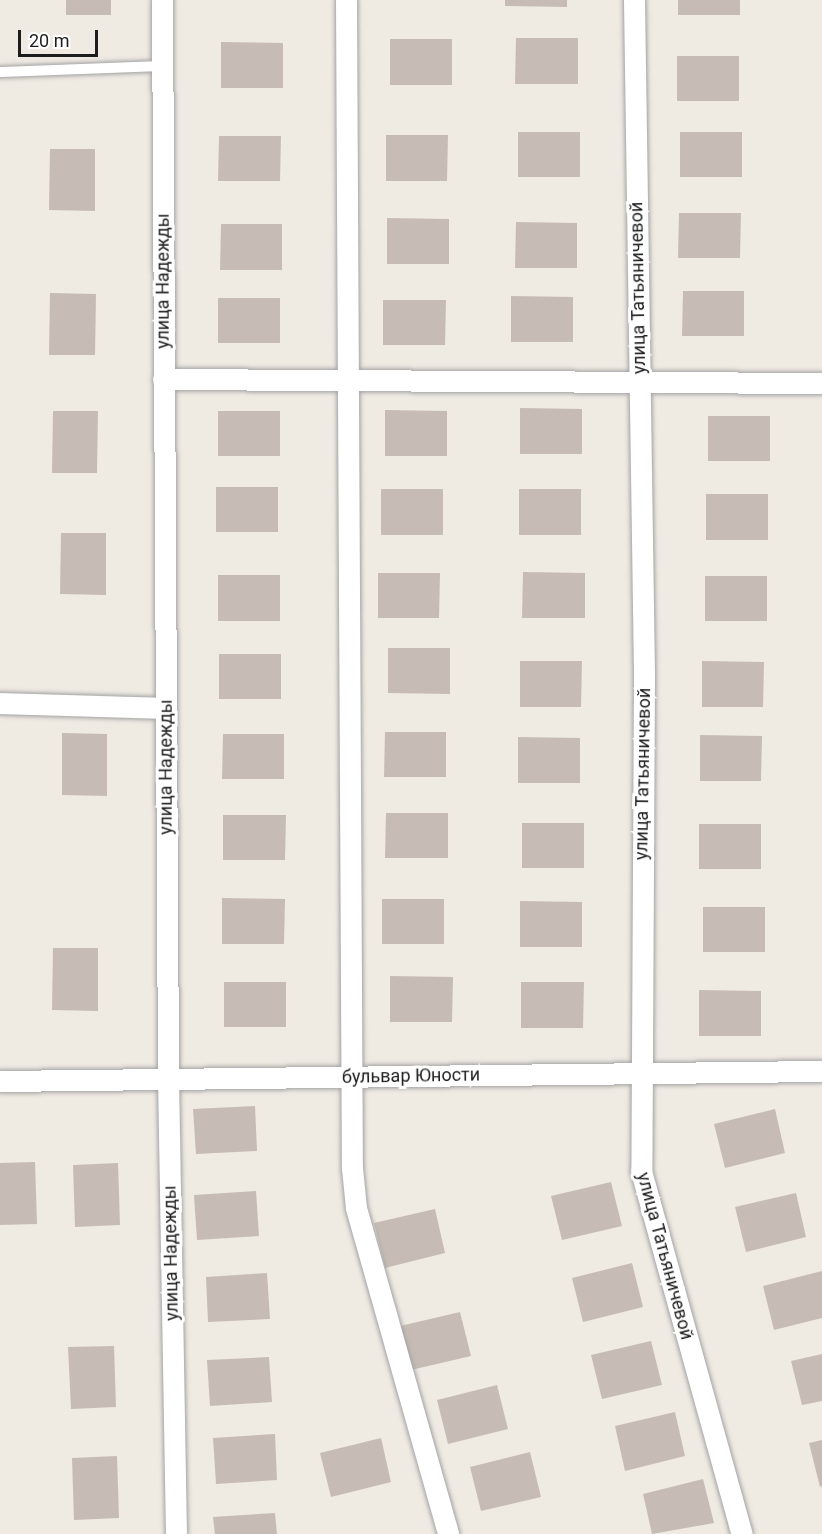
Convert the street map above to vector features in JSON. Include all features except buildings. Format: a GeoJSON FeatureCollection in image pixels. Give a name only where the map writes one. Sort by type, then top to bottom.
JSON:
{"type":"FeatureCollection","features":[{"type":"Feature","properties":{"kind":"street","name":"улица Надежды"},"geometry":{"type":"LineString","coordinates":[[162,0],[168,1077],[176,1534]]}},
{"type":"Feature","properties":{"kind":"street"},"geometry":{"type":"LineString","coordinates":[[346,0],[350,382],[352,1168],[356,1208],[448,1534]]}},
{"type":"Feature","properties":{"kind":"street","name":"улица Татьяничевой"},"geometry":{"type":"LineString","coordinates":[[634,0],[644,674],[640,1171],[742,1534]]}},
{"type":"Feature","properties":{"kind":"street"},"geometry":{"type":"LineString","coordinates":[[163,379],[350,382],[822,383]]}},
{"type":"Feature","properties":{"kind":"street"},"geometry":{"type":"LineString","coordinates":[[0,703],[165,708]]}},
{"type":"Feature","properties":{"kind":"street","name":"бульвар Юности"},"geometry":{"type":"LineString","coordinates":[[0,1081],[168,1077],[822,1071]]}},
{"type":"Feature","properties":{"kind":"lane"},"geometry":{"type":"LineString","coordinates":[[0,72],[163,66]]}}]}
